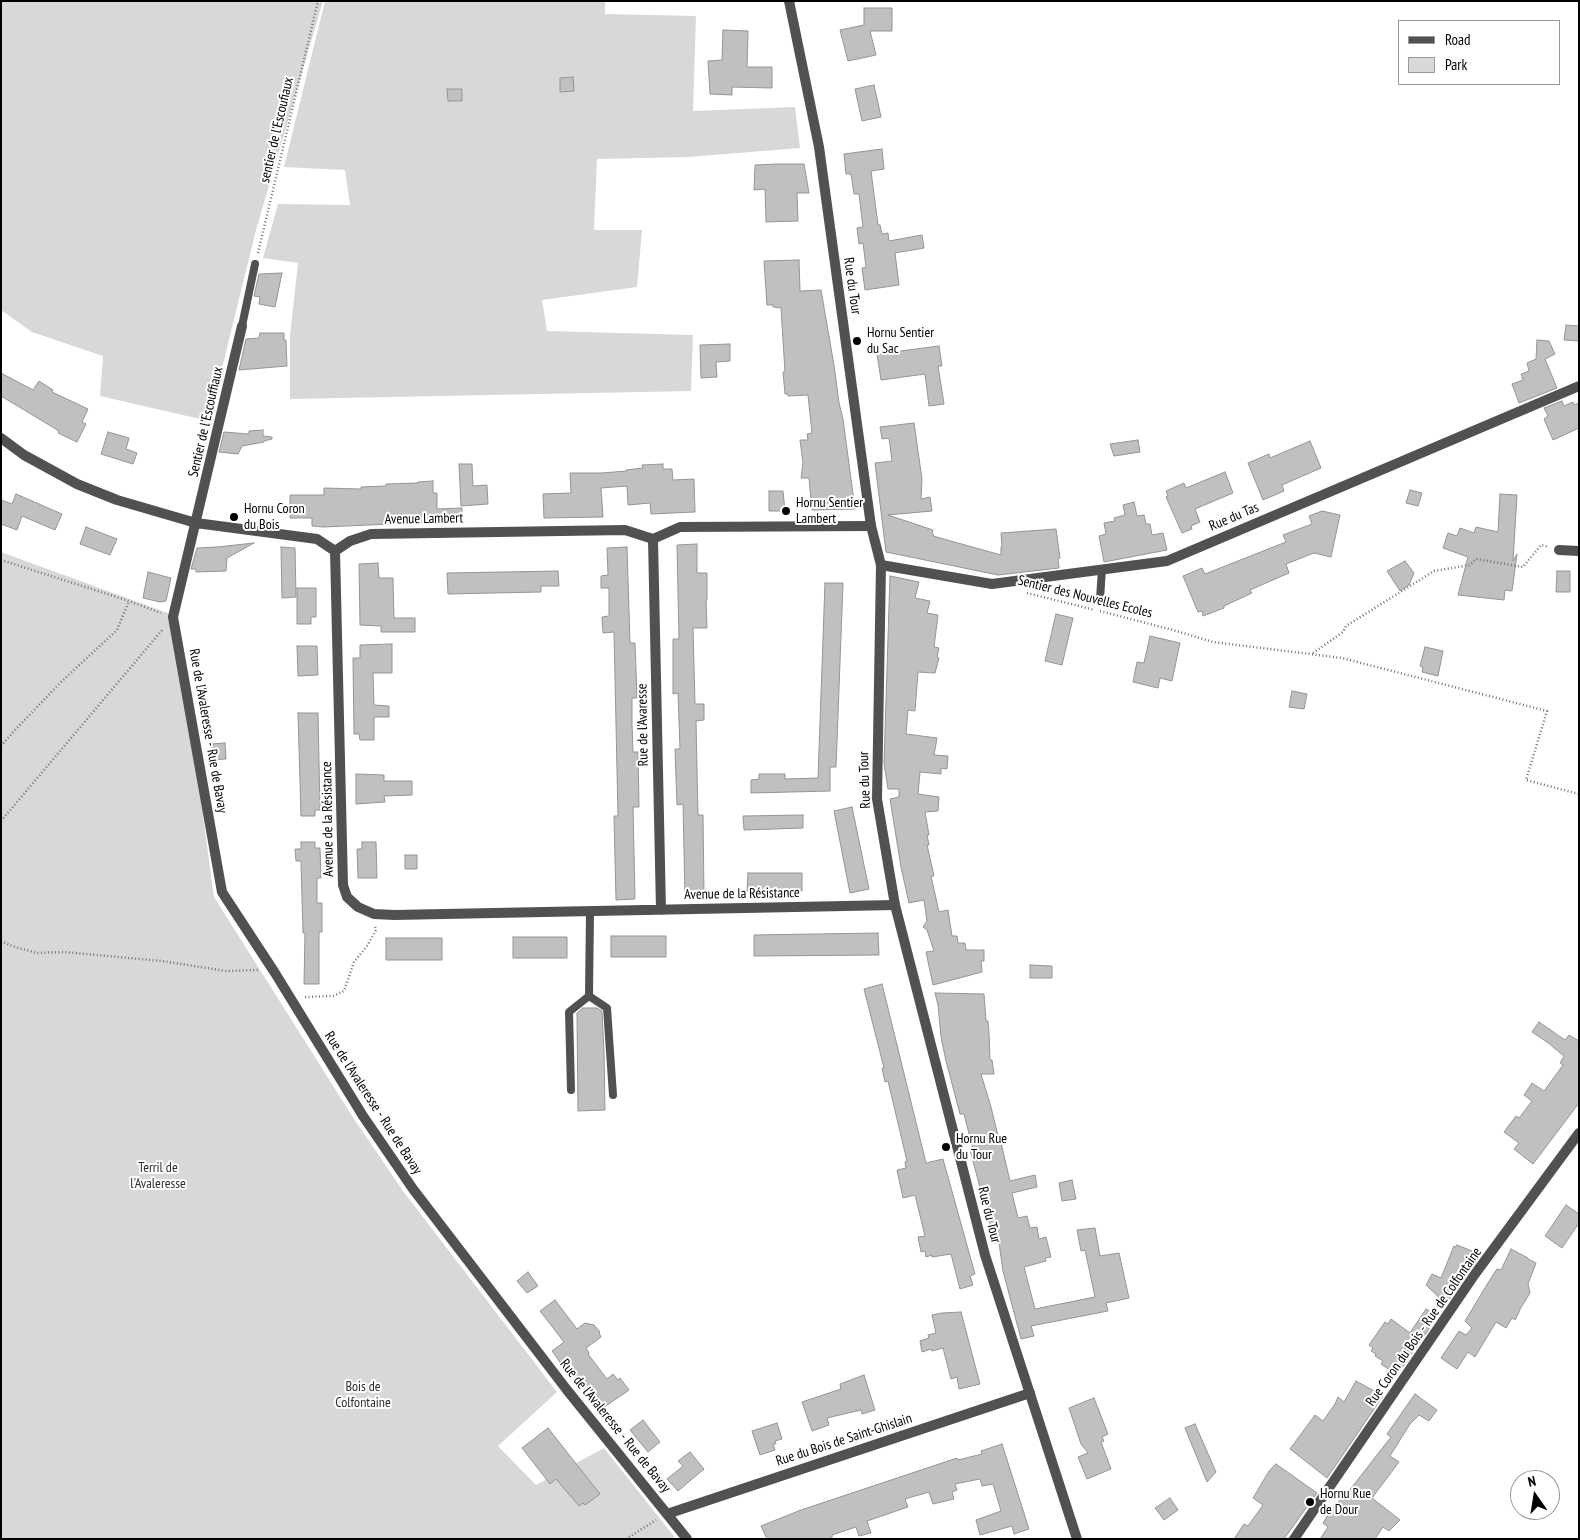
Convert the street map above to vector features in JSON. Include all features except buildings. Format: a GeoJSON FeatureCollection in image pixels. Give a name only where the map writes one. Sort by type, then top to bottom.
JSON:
{"type":"FeatureCollection","features":[{"type":"Feature","properties":{"kind":"street","name":"Rue du Tour"},"geometry":{"type":"LineString","coordinates":[[789,1],[819,147],[871,526],[881,565],[877,798],[895,905],[985,1255],[1077,1539]]}},
{"type":"Feature","properties":{"kind":"street","name":"Sentier de l'Escouffiaux"},"geometry":{"type":"LineString","coordinates":[[173,617],[242,326]]}},
{"type":"Feature","properties":{"kind":"street","name":"Rue du Tas"},"geometry":{"type":"LineString","coordinates":[[881,565],[992,584],[1167,561],[1579,386]]}},
{"type":"Feature","properties":{"kind":"street"},"geometry":{"type":"LineString","coordinates":[[1,438],[24,455],[77,484],[117,500],[196,523],[317,539],[335,551]]}},
{"type":"Feature","properties":{"kind":"street"},"geometry":{"type":"LineString","coordinates":[[653,539],[680,527],[871,526]]}},
{"type":"Feature","properties":{"kind":"street","name":"Avenue Lambert"},"geometry":{"type":"LineString","coordinates":[[335,551],[350,541],[371,534],[625,530],[653,539]]}},
{"type":"Feature","properties":{"kind":"street","name":"Rue de l'Avaresse"},"geometry":{"type":"LineString","coordinates":[[653,539],[661,910]]}},
{"type":"Feature","properties":{"kind":"street"},"geometry":{"type":"LineString","coordinates":[[1559,550],[1579,552]]}},
{"type":"Feature","properties":{"kind":"street","name":"Avenue de la Résistance"},"geometry":{"type":"LineString","coordinates":[[335,551],[343,884],[347,897],[358,907],[374,914],[394,915],[895,905]]}},
{"type":"Feature","properties":{"kind":"street","name":"Rue de l'Avaleresse - Rue de Bavay"},"geometry":{"type":"LineString","coordinates":[[173,617],[222,892],[363,1116],[413,1189],[567,1390],[687,1539]]}},
{"type":"Feature","properties":{"kind":"street","name":"Rue Coron du Bois - Rue de Colfontaine"},"geometry":{"type":"LineString","coordinates":[[1294,1539],[1475,1274],[1579,1132]]}},
{"type":"Feature","properties":{"kind":"street","name":"Rue du Bois de Saint-Ghislain"},"geometry":{"type":"LineString","coordinates":[[667,1514],[1030,1393]]}},
{"type":"Feature","properties":{"kind":"lane"},"geometry":{"type":"LineString","coordinates":[[242,326],[255,264]]}},
{"type":"Feature","properties":{"kind":"lane"},"geometry":{"type":"LineString","coordinates":[[1100,599],[1102,569]]}},
{"type":"Feature","properties":{"kind":"lane"},"geometry":{"type":"LineString","coordinates":[[589,996],[590,911]]}},
{"type":"Feature","properties":{"kind":"lane"},"geometry":{"type":"LineString","coordinates":[[571,1090],[569,1012],[589,996]]}},
{"type":"Feature","properties":{"kind":"lane"},"geometry":{"type":"LineString","coordinates":[[589,996],[607,1008],[613,1095]]}},
{"type":"Feature","properties":{"kind":"path","name":"sentier de l'Escoufiaux"},"geometry":{"type":"LineString","coordinates":[[255,264],[318,1]]}},
{"type":"Feature","properties":{"kind":"path"},"geometry":{"type":"LineString","coordinates":[[1312,654],[1342,632],[1346,626],[1434,571],[1470,564],[1476,560],[1522,566],[1541,545],[1559,550]]}},
{"type":"Feature","properties":{"kind":"path"},"geometry":{"type":"LineString","coordinates":[[1,560],[173,617],[1,821]]}},
{"type":"Feature","properties":{"kind":"path","name":"Sentier des Nouvelles Ecoles"},"geometry":{"type":"LineString","coordinates":[[1020,591],[1213,642],[1342,658],[1547,712],[1526,780],[1579,794]]}},
{"type":"Feature","properties":{"kind":"path"},"geometry":{"type":"LineString","coordinates":[[1,746],[62,681],[117,630],[129,601]]}},
{"type":"Feature","properties":{"kind":"path"},"geometry":{"type":"LineString","coordinates":[[290,998],[333,996],[344,991],[354,962],[367,946],[376,930],[374,914]]}},
{"type":"Feature","properties":{"kind":"path"},"geometry":{"type":"LineString","coordinates":[[1,941],[37,953],[64,952],[162,961],[226,971],[257,969],[274,973]]}},
{"type":"Feature","properties":{"kind":"path"},"geometry":{"type":"LineString","coordinates":[[626,1539],[667,1514]]}},
{"type":"Feature","properties":{"kind":"green space"},"geometry":{"type":"Polygon","coordinates":[[[1,1],[323,1],[256,230],[209,421],[100,396],[103,356],[32,332],[1,310],[1,1]]]}},
{"type":"Feature","properties":{"kind":"green space"},"geometry":{"type":"Polygon","coordinates":[[[325,1],[605,1],[605,14],[696,16],[693,111],[795,107],[800,148],[688,157],[597,159],[594,230],[642,230],[637,287],[542,300],[547,331],[693,335],[691,391],[290,399],[290,335],[298,263],[263,258],[278,204],[350,205],[345,170],[284,167],[325,1]]]}},
{"type":"Feature","properties":{"kind":"green space","name":"Bois de Colfontaine"},"geometry":{"type":"Polygon","coordinates":[[[1,552],[176,616],[214,897],[354,1119],[403,1191],[557,1392],[498,1446],[536,1485],[604,1448],[676,1539],[1,1539],[1,552]]]}},
{"type":"Feature","properties":{"kind":"place","name":"Hornu Sentier du Sac"},"geometry":{"type":"Point","coordinates":[857,341]}},
{"type":"Feature","properties":{"kind":"place","name":"Hornu Sentier Lambert"},"geometry":{"type":"Point","coordinates":[786,511]}},
{"type":"Feature","properties":{"kind":"place","name":"Hornu Coron du Bois"},"geometry":{"type":"Point","coordinates":[234,517]}},
{"type":"Feature","properties":{"kind":"place","name":"Hornu Rue du Tour"},"geometry":{"type":"Point","coordinates":[946,1147]}},
{"type":"Feature","properties":{"kind":"place","name":"Hornu Rue de Dour"},"geometry":{"type":"Point","coordinates":[1310,1502]}},
{"type":"Feature","properties":{"kind":"park label","name":"Terril de l'Avaleresse"},"geometry":{"type":"Point","coordinates":[158,1176]}}]}
